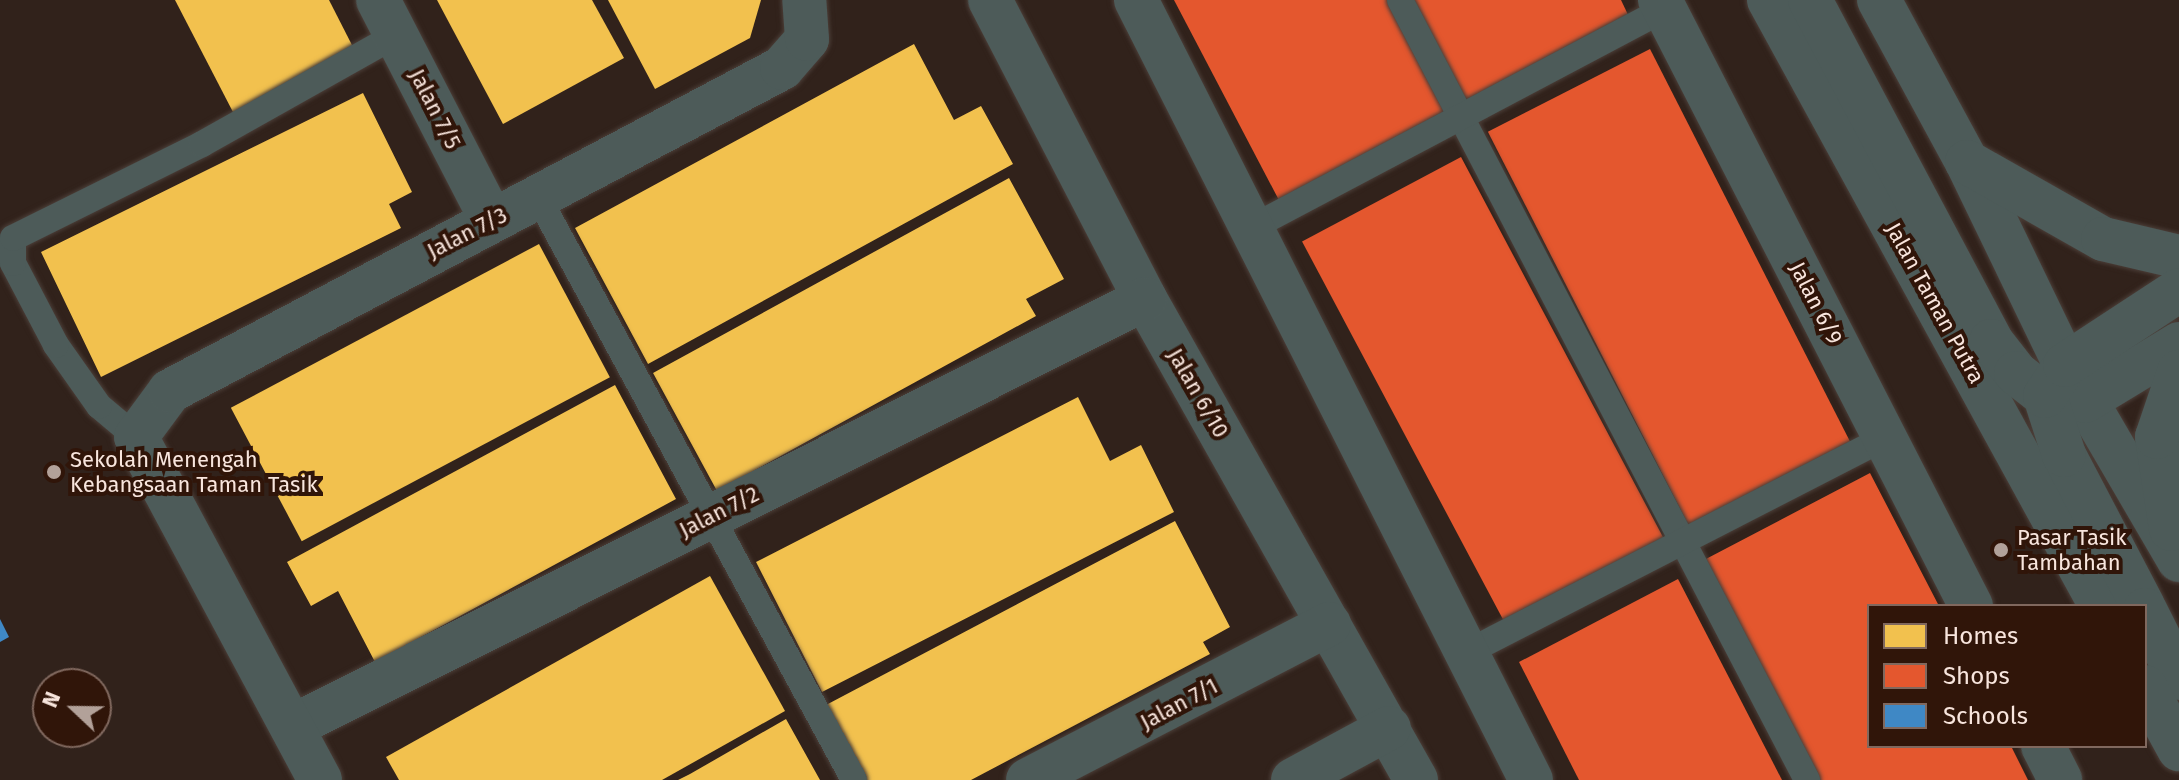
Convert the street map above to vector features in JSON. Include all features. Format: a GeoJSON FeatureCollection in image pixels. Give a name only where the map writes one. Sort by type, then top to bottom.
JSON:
{"type":"FeatureCollection","features":[{"type":"Feature","properties":{"kind":"street","name":"Jalan 6/10"},"geometry":{"type":"LineString","coordinates":[[990,0],[1145,299],[1416,780]]}},
{"type":"Feature","properties":{"kind":"street"},"geometry":{"type":"LineString","coordinates":[[1136,0],[1531,780]]}},
{"type":"Feature","properties":{"kind":"street","name":"Jalan Taman Putra"},"geometry":{"type":"LineString","coordinates":[[1769,0],[2100,604]]}},
{"type":"Feature","properties":{"kind":"street"},"geometry":{"type":"LineString","coordinates":[[1810,0],[1991,341],[2016,373],[2065,387],[2179,344]]}},
{"type":"Feature","properties":{"kind":"street"},"geometry":{"type":"LineString","coordinates":[[1879,0],[1967,162],[2065,387],[2177,556]]}},
{"type":"Feature","properties":{"kind":"street","name":"Jalan 6/9"},"geometry":{"type":"LineString","coordinates":[[1662,5],[1970,604]]}},
{"type":"Feature","properties":{"kind":"street","name":"Jalan 7/5"},"geometry":{"type":"LineString","coordinates":[[387,18],[491,219]]}},
{"type":"Feature","properties":{"kind":"street","name":"Jalan 7/3"},"geometry":{"type":"LineString","coordinates":[[136,437],[170,391],[782,68],[806,19]]}},
{"type":"Feature","properties":{"kind":"street"},"geometry":{"type":"LineString","coordinates":[[1967,162],[2103,239],[2179,257]]}},
{"type":"Feature","properties":{"kind":"street"},"geometry":{"type":"LineString","coordinates":[[2142,604],[2064,455],[2065,387],[2179,290]]}},
{"type":"Feature","properties":{"kind":"street","name":"Jalan 7/2"},"geometry":{"type":"LineString","coordinates":[[293,726],[1145,299]]}},
{"type":"Feature","properties":{"kind":"street"},"geometry":{"type":"LineString","coordinates":[[2177,556],[2157,437],[2179,372]]}},
{"type":"Feature","properties":{"kind":"street"},"geometry":{"type":"LineString","coordinates":[[136,437],[320,780]]}},
{"type":"Feature","properties":{"kind":"street"},"geometry":{"type":"LineString","coordinates":[[2147,614],[2179,678]]}},
{"type":"Feature","properties":{"kind":"street","name":"Jalan 7/1"},"geometry":{"type":"LineString","coordinates":[[1028,780],[1329,624]]}},
{"type":"Feature","properties":{"kind":"street"},"geometry":{"type":"LineString","coordinates":[[2147,691],[2179,749]]}},
{"type":"Feature","properties":{"kind":"street"},"geometry":{"type":"LineString","coordinates":[[1293,780],[1389,728]]}},
{"type":"Feature","properties":{"kind":"street"},"geometry":{"type":"LineString","coordinates":[[2044,748],[2060,780]]}},
{"type":"Feature","properties":{"kind":"lane"},"geometry":{"type":"LineString","coordinates":[[1400,0],[1807,780]]}},
{"type":"Feature","properties":{"kind":"lane"},"geometry":{"type":"LineString","coordinates":[[1251,228],[1461,117],[1662,5]]}},
{"type":"Feature","properties":{"kind":"lane"},"geometry":{"type":"LineString","coordinates":[[136,437],[99,406],[56,345],[13,263],[13,238],[202,144],[387,18]]}},
{"type":"Feature","properties":{"kind":"lane"},"geometry":{"type":"LineString","coordinates":[[538,197],[854,780]]}},
{"type":"Feature","properties":{"kind":"lane"},"geometry":{"type":"LineString","coordinates":[[1466,653],[1885,438]]}},
{"type":"Feature","properties":{"kind":"building: Homes"},"geometry":{"type":"Polygon","coordinates":[[[175,0],[329,0],[355,51],[234,114],[175,0]]]}},
{"type":"Feature","properties":{"kind":"building: Homes"},"geometry":{"type":"Polygon","coordinates":[[[437,0],[592,0],[624,58],[503,124],[437,0]]]}},
{"type":"Feature","properties":{"kind":"building: Homes"},"geometry":{"type":"Polygon","coordinates":[[[608,0],[761,0],[750,38],[655,89],[608,0]]]}},
{"type":"Feature","properties":{"kind":"building: Homes"},"geometry":{"type":"Polygon","coordinates":[[[914,44],[954,120],[981,106],[1013,164],[648,364],[575,228],[914,44]]]}},
{"type":"Feature","properties":{"kind":"building: Homes"},"geometry":{"type":"Polygon","coordinates":[[[363,93],[412,192],[389,204],[401,228],[101,377],[41,252],[363,93]]]}},
{"type":"Feature","properties":{"kind":"building: Homes"},"geometry":{"type":"Polygon","coordinates":[[[1009,178],[1064,279],[1026,299],[1036,316],[717,491],[653,373],[1009,178]]]}},
{"type":"Feature","properties":{"kind":"building: Homes"},"geometry":{"type":"Polygon","coordinates":[[[539,244],[610,377],[302,541],[231,408],[539,244]]]}},
{"type":"Feature","properties":{"kind":"building: Homes"},"geometry":{"type":"Polygon","coordinates":[[[615,385],[676,499],[375,662],[338,591],[311,606],[287,562],[615,385]]]}},
{"type":"Feature","properties":{"kind":"building: Homes"},"geometry":{"type":"Polygon","coordinates":[[[1078,397],[1110,461],[1141,445],[1174,512],[822,692],[756,562],[1078,397]]]}},
{"type":"Feature","properties":{"kind":"building: Homes"},"geometry":{"type":"Polygon","coordinates":[[[1175,521],[1230,627],[1203,642],[1210,654],[971,780],[866,780],[826,705],[1175,521]]]}},
{"type":"Feature","properties":{"kind":"building: Homes"},"geometry":{"type":"Polygon","coordinates":[[[710,576],[785,711],[662,780],[399,780],[386,757],[710,576]]]}},
{"type":"Feature","properties":{"kind":"building: Homes"},"geometry":{"type":"Polygon","coordinates":[[[786,719],[820,780],[678,780],[690,774],[786,719]]]}},
{"type":"Feature","properties":{"kind":"building: Shops"},"geometry":{"type":"Polygon","coordinates":[[[1174,0],[1388,0],[1448,117],[1282,206],[1174,0]]]}},
{"type":"Feature","properties":{"kind":"building: Shops"},"geometry":{"type":"Polygon","coordinates":[[[1414,0],[1621,0],[1631,21],[1468,105],[1414,0]]]}},
{"type":"Feature","properties":{"kind":"building: Shops"},"geometry":{"type":"Polygon","coordinates":[[[1650,49],[1851,443],[1689,525],[1488,132],[1650,49]]]}},
{"type":"Feature","properties":{"kind":"building: Shops"},"geometry":{"type":"Polygon","coordinates":[[[1461,157],[1665,540],[1506,625],[1302,242],[1461,157]]]}},
{"type":"Feature","properties":{"kind":"building: Shops"},"geometry":{"type":"Polygon","coordinates":[[[1870,473],[1938,604],[1867,604],[1867,748],[2012,748],[2028,780],[1817,780],[1704,560],[1870,473]]]}},
{"type":"Feature","properties":{"kind":"building: Shops"},"geometry":{"type":"Polygon","coordinates":[[[1678,579],[1782,780],[1579,780],[1519,662],[1678,579]]]}},
{"type":"Feature","properties":{"kind":"building: Schools"},"geometry":{"type":"Polygon","coordinates":[[[0,619],[9,637],[0,642],[0,619]]]}},
{"type":"Feature","properties":{"kind":"place","name":"Sekolah Menengah Kebangsaan Taman Tasik"},"geometry":{"type":"Point","coordinates":[54,472]}},
{"type":"Feature","properties":{"kind":"place","name":"Pasar Tasik Tambahan"},"geometry":{"type":"Point","coordinates":[2001,550]}}]}
